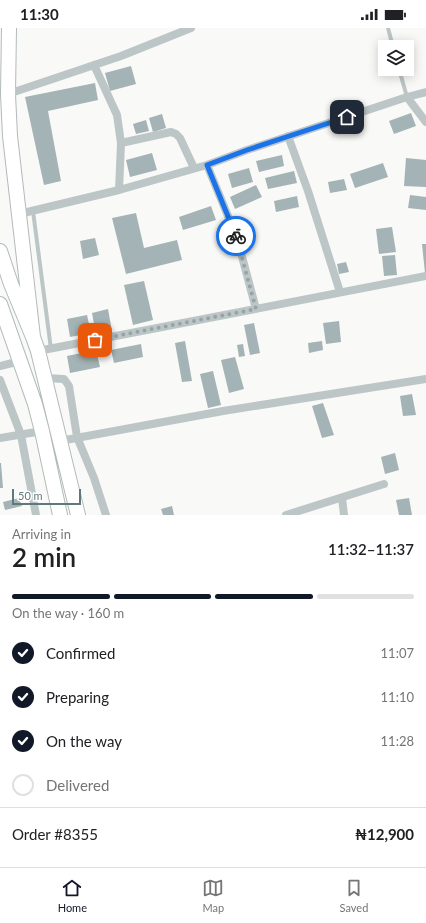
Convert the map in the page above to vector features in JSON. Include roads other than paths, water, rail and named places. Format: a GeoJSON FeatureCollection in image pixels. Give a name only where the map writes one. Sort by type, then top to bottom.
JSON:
{"type":"FeatureCollection","features":[{"type":"Feature","properties":{"kind":"highway"},"geometry":{"type":"LineString","coordinates":[[0,60],[9,32]]}},
{"type":"Feature","properties":{"kind":"highway"},"geometry":{"type":"LineString","coordinates":[[9,32],[8,94],[10,136],[33,337]]}},
{"type":"Feature","properties":{"kind":"highway"},"geometry":{"type":"LineString","coordinates":[[0,251],[11,284],[33,337],[44,350],[45,378],[78,515]]}},
{"type":"Feature","properties":{"kind":"highway"},"geometry":{"type":"LineString","coordinates":[[0,304],[35,404],[60,515]]}},
{"type":"Feature","properties":{"kind":"street"},"geometry":{"type":"LineString","coordinates":[[8,94],[121,56],[191,28]]}},
{"type":"Feature","properties":{"kind":"street"},"geometry":{"type":"LineString","coordinates":[[94,65],[117,115],[121,143],[119,190]]}},
{"type":"Feature","properties":{"kind":"street"},"geometry":{"type":"LineString","coordinates":[[19,214],[119,190],[207,165],[288,136],[426,92]]}},
{"type":"Feature","properties":{"kind":"street"},"geometry":{"type":"LineString","coordinates":[[407,97],[426,122]]}},
{"type":"Feature","properties":{"kind":"street"},"geometry":{"type":"LineString","coordinates":[[121,143],[170,132],[176,134],[180,138],[194,168]]}},
{"type":"Feature","properties":{"kind":"street"},"geometry":{"type":"LineString","coordinates":[[288,136],[340,292]]}},
{"type":"Feature","properties":{"kind":"street"},"geometry":{"type":"LineString","coordinates":[[207,165],[237,238],[256,309]]}},
{"type":"Feature","properties":{"kind":"street"},"geometry":{"type":"LineString","coordinates":[[44,350],[426,276]]}},
{"type":"Feature","properties":{"kind":"street"},"geometry":{"type":"LineString","coordinates":[[0,366],[20,361]]}},
{"type":"Feature","properties":{"kind":"street"},"geometry":{"type":"LineString","coordinates":[[45,378],[64,379],[69,386],[77,437],[94,478],[106,515]]}},
{"type":"Feature","properties":{"kind":"street"},"geometry":{"type":"LineString","coordinates":[[60,441],[223,411],[426,379]]}},
{"type":"Feature","properties":{"kind":"street"},"geometry":{"type":"LineString","coordinates":[[0,380],[21,435],[36,515]]}},
{"type":"Feature","properties":{"kind":"street"},"geometry":{"type":"LineString","coordinates":[[0,438],[42,431]]}},
{"type":"Feature","properties":{"kind":"street"},"geometry":{"type":"LineString","coordinates":[[286,515],[384,484]]}},
{"type":"Feature","properties":{"kind":"street"},"geometry":{"type":"LineString","coordinates":[[342,498],[344,515]]}},
{"type":"Feature","properties":{"kind":"lane"},"geometry":{"type":"LineString","coordinates":[[388,28],[391,40]]}},
{"type":"Feature","properties":{"kind":"lane"},"geometry":{"type":"LineString","coordinates":[[401,76],[407,97]]}},
{"type":"Feature","properties":{"kind":"lane"},"geometry":{"type":"LineString","coordinates":[[33,210],[44,350]]}}]}
